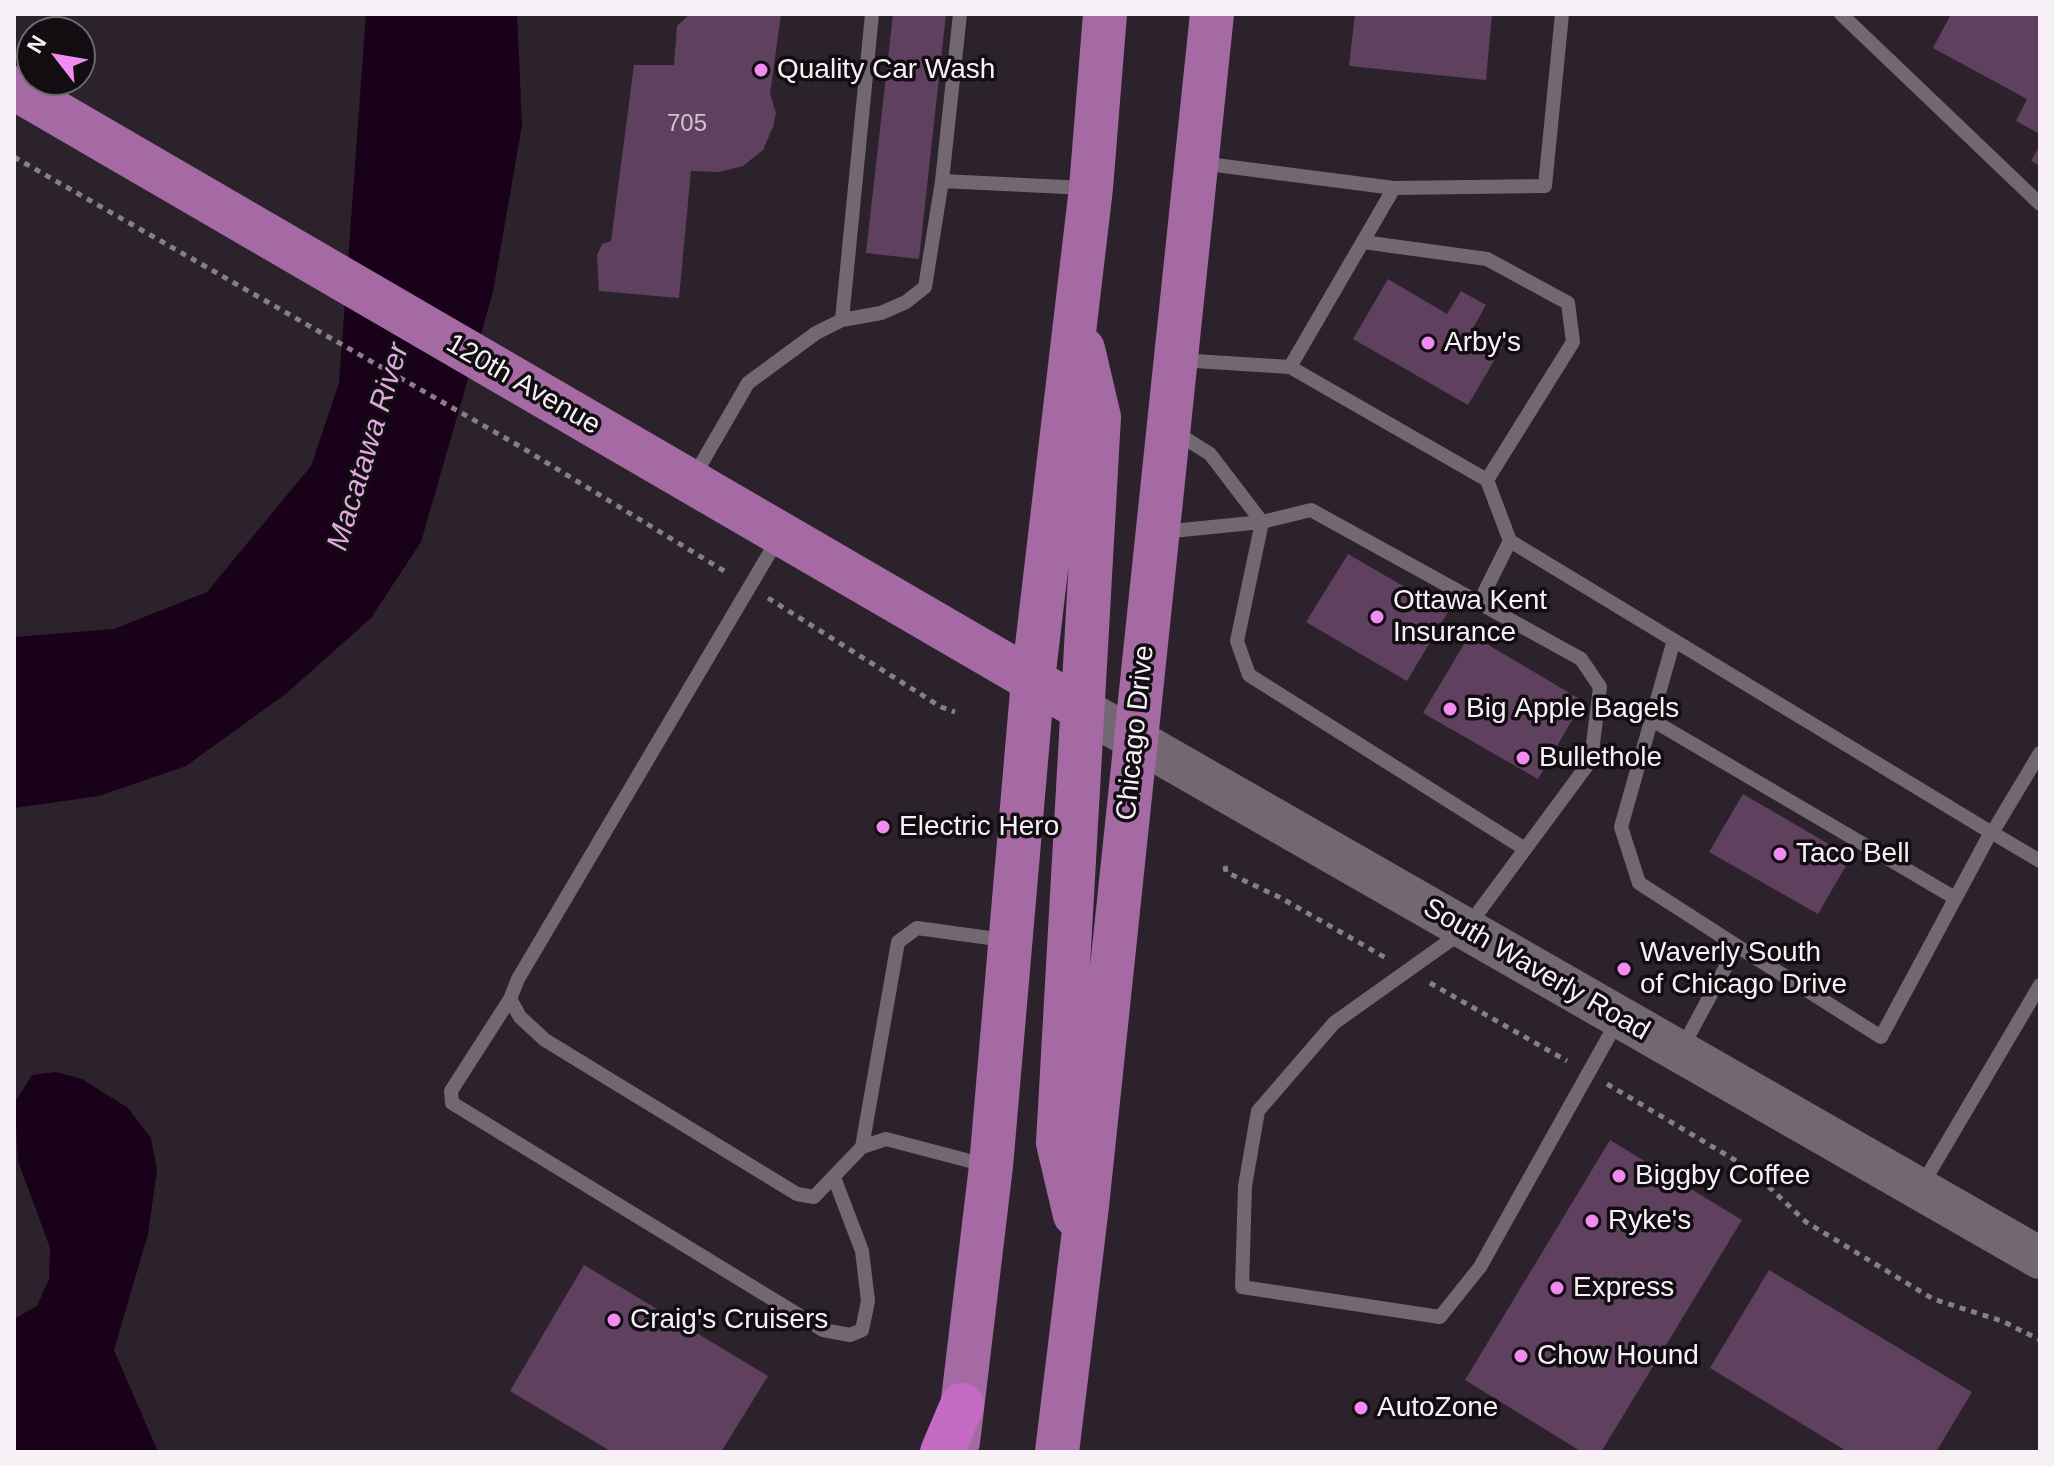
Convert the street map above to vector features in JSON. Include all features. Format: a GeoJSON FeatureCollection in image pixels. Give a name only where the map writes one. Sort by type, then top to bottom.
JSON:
{"type":"FeatureCollection","features":[{"type":"Feature","properties":{"kind":"highway"},"geometry":{"type":"LineString","coordinates":[[942,1452],[962,1405]]}},
{"type":"Feature","properties":{"kind":"main road"},"geometry":{"type":"LineString","coordinates":[[957,1452],[991,1166],[1033,680],[1091,188],[1105,14]]}},
{"type":"Feature","properties":{"kind":"main road","name":"Chicago Drive"},"geometry":{"type":"LineString","coordinates":[[1057,1452],[1082,1245],[1212,14]]}},
{"type":"Feature","properties":{"kind":"main road","name":"120th Avenue"},"geometry":{"type":"LineString","coordinates":[[14,88],[1033,680]]}},
{"type":"Feature","properties":{"kind":"main road"},"geometry":{"type":"LineString","coordinates":[[1076,316],[1099,417],[1058,1143],[1082,1245]]}},
{"type":"Feature","properties":{"kind":"main road","name":"South Waverly Road"},"geometry":{"type":"LineString","coordinates":[[1033,680],[2040,1258]]}},
{"type":"Feature","properties":{"kind":"lane"},"geometry":{"type":"LineString","coordinates":[[842,320],[872,14]]}},
{"type":"Feature","properties":{"kind":"lane"},"geometry":{"type":"LineString","coordinates":[[692,481],[748,383],[816,333],[842,320],[881,313],[906,302],[925,287],[942,181],[960,14]]}},
{"type":"Feature","properties":{"kind":"lane"},"geometry":{"type":"LineString","coordinates":[[1197,162],[1394,188],[1545,186],[1562,14]]}},
{"type":"Feature","properties":{"kind":"lane"},"geometry":{"type":"LineString","coordinates":[[1841,14],[2040,204]]}},
{"type":"Feature","properties":{"kind":"lane"},"geometry":{"type":"LineString","coordinates":[[942,181],[1091,188]]}},
{"type":"Feature","properties":{"kind":"lane"},"geometry":{"type":"LineString","coordinates":[[1290,367],[1394,188]]}},
{"type":"Feature","properties":{"kind":"lane"},"geometry":{"type":"LineString","coordinates":[[1363,242],[1487,259],[1568,303],[1573,342],[1487,480]]}},
{"type":"Feature","properties":{"kind":"lane"},"geometry":{"type":"LineString","coordinates":[[1175,360],[1290,367],[1487,480],[1510,541],[2040,861]]}},
{"type":"Feature","properties":{"kind":"lane"},"geometry":{"type":"LineString","coordinates":[[1168,428],[1210,454],[1262,522],[1237,641],[1249,675],[1525,849]]}},
{"type":"Feature","properties":{"kind":"lane"},"geometry":{"type":"LineString","coordinates":[[1157,532],[1262,522],[1311,510],[1581,659],[1600,687],[1591,760],[1466,929],[1334,1023],[1258,1111],[1245,1186],[1242,1287],[1440,1317],[1480,1267],[1619,1017]]}},
{"type":"Feature","properties":{"kind":"lane"},"geometry":{"type":"LineString","coordinates":[[781,533],[518,979],[510,999],[451,1091],[452,1103],[823,1330],[850,1335],[862,1330],[868,1301],[862,1251],[835,1180]]}},
{"type":"Feature","properties":{"kind":"lane"},"geometry":{"type":"LineString","coordinates":[[1479,603],[1510,541]]}},
{"type":"Feature","properties":{"kind":"lane"},"geometry":{"type":"LineString","coordinates":[[1674,640],[1621,827],[1639,883],[1881,1037],[1955,898],[2040,753]]}},
{"type":"Feature","properties":{"kind":"lane"},"geometry":{"type":"LineString","coordinates":[[1652,720],[1955,898]]}},
{"type":"Feature","properties":{"kind":"lane"},"geometry":{"type":"LineString","coordinates":[[510,999],[520,1017],[545,1040],[797,1194],[814,1197],[835,1180],[862,1147],[898,942],[917,928],[1012,941]]}},
{"type":"Feature","properties":{"kind":"lane"},"geometry":{"type":"LineString","coordinates":[[1680,1052],[1737,946]]}},
{"type":"Feature","properties":{"kind":"lane"},"geometry":{"type":"LineString","coordinates":[[1920,1189],[2040,985]]}},
{"type":"Feature","properties":{"kind":"lane"},"geometry":{"type":"LineString","coordinates":[[862,1147],[886,1139],[991,1166]]}},
{"type":"Feature","properties":{"kind":"path"},"geometry":{"type":"LineString","coordinates":[[14,157],[521,447]]}},
{"type":"Feature","properties":{"kind":"path"},"geometry":{"type":"LineString","coordinates":[[1225,866],[1226,872],[1281,898],[1750,1169],[1806,1222],[1933,1299],[2002,1321],[2040,1340]]}},
{"type":"Feature","properties":{"kind":"water","name":"Macatawa River"},"geometry":{"type":"Polygon","coordinates":[[[366,14],[517,14],[522,125],[493,292],[421,542],[371,618],[287,693],[186,766],[99,796],[14,808],[14,637],[114,629],[207,592],[311,466],[339,383],[366,14]]]}},
{"type":"Feature","properties":{"kind":"water"},"geometry":{"type":"Polygon","coordinates":[[[56,1072],[82,1079],[128,1108],[151,1138],[157,1170],[148,1234],[114,1350],[158,1452],[14,1452],[14,1319],[37,1306],[49,1279],[50,1248],[18,1161],[15,1102],[32,1075],[56,1072]]]}},
{"type":"Feature","properties":{"kind":"building"},"geometry":{"type":"Polygon","coordinates":[[[690,14],[781,14],[770,94],[776,113],[773,127],[763,150],[743,166],[719,172],[691,171],[679,298],[599,291],[597,255],[602,244],[611,241],[634,65],[674,65],[677,26],[690,14]]]}},
{"type":"Feature","properties":{"kind":"building"},"geometry":{"type":"Polygon","coordinates":[[[893,14],[946,14],[919,259],[866,253],[893,14]]]}},
{"type":"Feature","properties":{"kind":"building"},"geometry":{"type":"Polygon","coordinates":[[[1355,14],[1492,14],[1486,80],[1349,66],[1355,14]]]}},
{"type":"Feature","properties":{"kind":"building"},"geometry":{"type":"Polygon","coordinates":[[[1951,14],[2040,14],[2040,134],[2016,121],[2027,99],[1933,48],[1951,14]]]}},
{"type":"Feature","properties":{"kind":"building"},"geometry":{"type":"Polygon","coordinates":[[[2040,145],[2040,166],[2031,161],[2040,145]]]}},
{"type":"Feature","properties":{"kind":"building","name":"Arby's"},"geometry":{"type":"Polygon","coordinates":[[[1388,279],[1447,314],[1461,291],[1486,305],[1472,330],[1502,347],[1468,405],[1353,339],[1388,279]]]}},
{"type":"Feature","properties":{"kind":"building","name":"Ottawa Kent Insurance"},"geometry":{"type":"Polygon","coordinates":[[[1348,554],[1448,612],[1407,681],[1306,622],[1348,554]]]}},
{"type":"Feature","properties":{"kind":"building"},"geometry":{"type":"Polygon","coordinates":[[[1470,634],[1583,701],[1538,779],[1423,713],[1470,634]]]}},
{"type":"Feature","properties":{"kind":"building","name":"Taco Bell"},"geometry":{"type":"Polygon","coordinates":[[[1743,794],[1851,857],[1818,914],[1709,852],[1743,794]]]}},
{"type":"Feature","properties":{"kind":"building"},"geometry":{"type":"Polygon","coordinates":[[[1610,1140],[1742,1220],[1601,1452],[1582,1452],[1465,1380],[1610,1140]]]}},
{"type":"Feature","properties":{"kind":"building","name":"Craig's Cruisers"},"geometry":{"type":"Polygon","coordinates":[[[584,1265],[768,1376],[721,1452],[612,1452],[510,1391],[584,1265]]]}},
{"type":"Feature","properties":{"kind":"building"},"geometry":{"type":"Polygon","coordinates":[[[1769,1270],[1972,1392],[1936,1452],[1848,1452],[1710,1368],[1769,1270]]]}},
{"type":"Feature","properties":{"kind":"place","name":"Quality Car Wash"},"geometry":{"type":"Point","coordinates":[761,70]}},
{"type":"Feature","properties":{"kind":"place","name":"Arby's"},"geometry":{"type":"Point","coordinates":[1428,343]}},
{"type":"Feature","properties":{"kind":"place","name":"Ottawa Kent Insurance"},"geometry":{"type":"Point","coordinates":[1377,617]}},
{"type":"Feature","properties":{"kind":"place","name":"Big Apple Bagels"},"geometry":{"type":"Point","coordinates":[1450,709]}},
{"type":"Feature","properties":{"kind":"place","name":"Bullethole"},"geometry":{"type":"Point","coordinates":[1523,758]}},
{"type":"Feature","properties":{"kind":"place","name":"Electric Hero"},"geometry":{"type":"Point","coordinates":[883,827]}},
{"type":"Feature","properties":{"kind":"place","name":"Taco Bell"},"geometry":{"type":"Point","coordinates":[1780,854]}},
{"type":"Feature","properties":{"kind":"place","name":"Waverly South of Chicago Drive"},"geometry":{"type":"Point","coordinates":[1624,969]}},
{"type":"Feature","properties":{"kind":"place","name":"Biggby Coffee"},"geometry":{"type":"Point","coordinates":[1619,1176]}},
{"type":"Feature","properties":{"kind":"place","name":"Ryke's"},"geometry":{"type":"Point","coordinates":[1592,1221]}},
{"type":"Feature","properties":{"kind":"place","name":"Express"},"geometry":{"type":"Point","coordinates":[1557,1288]}},
{"type":"Feature","properties":{"kind":"place","name":"Craig's Cruisers"},"geometry":{"type":"Point","coordinates":[614,1320]}},
{"type":"Feature","properties":{"kind":"place","name":"Chow Hound"},"geometry":{"type":"Point","coordinates":[1521,1356]}},
{"type":"Feature","properties":{"kind":"place","name":"AutoZone"},"geometry":{"type":"Point","coordinates":[1361,1408]}}]}
